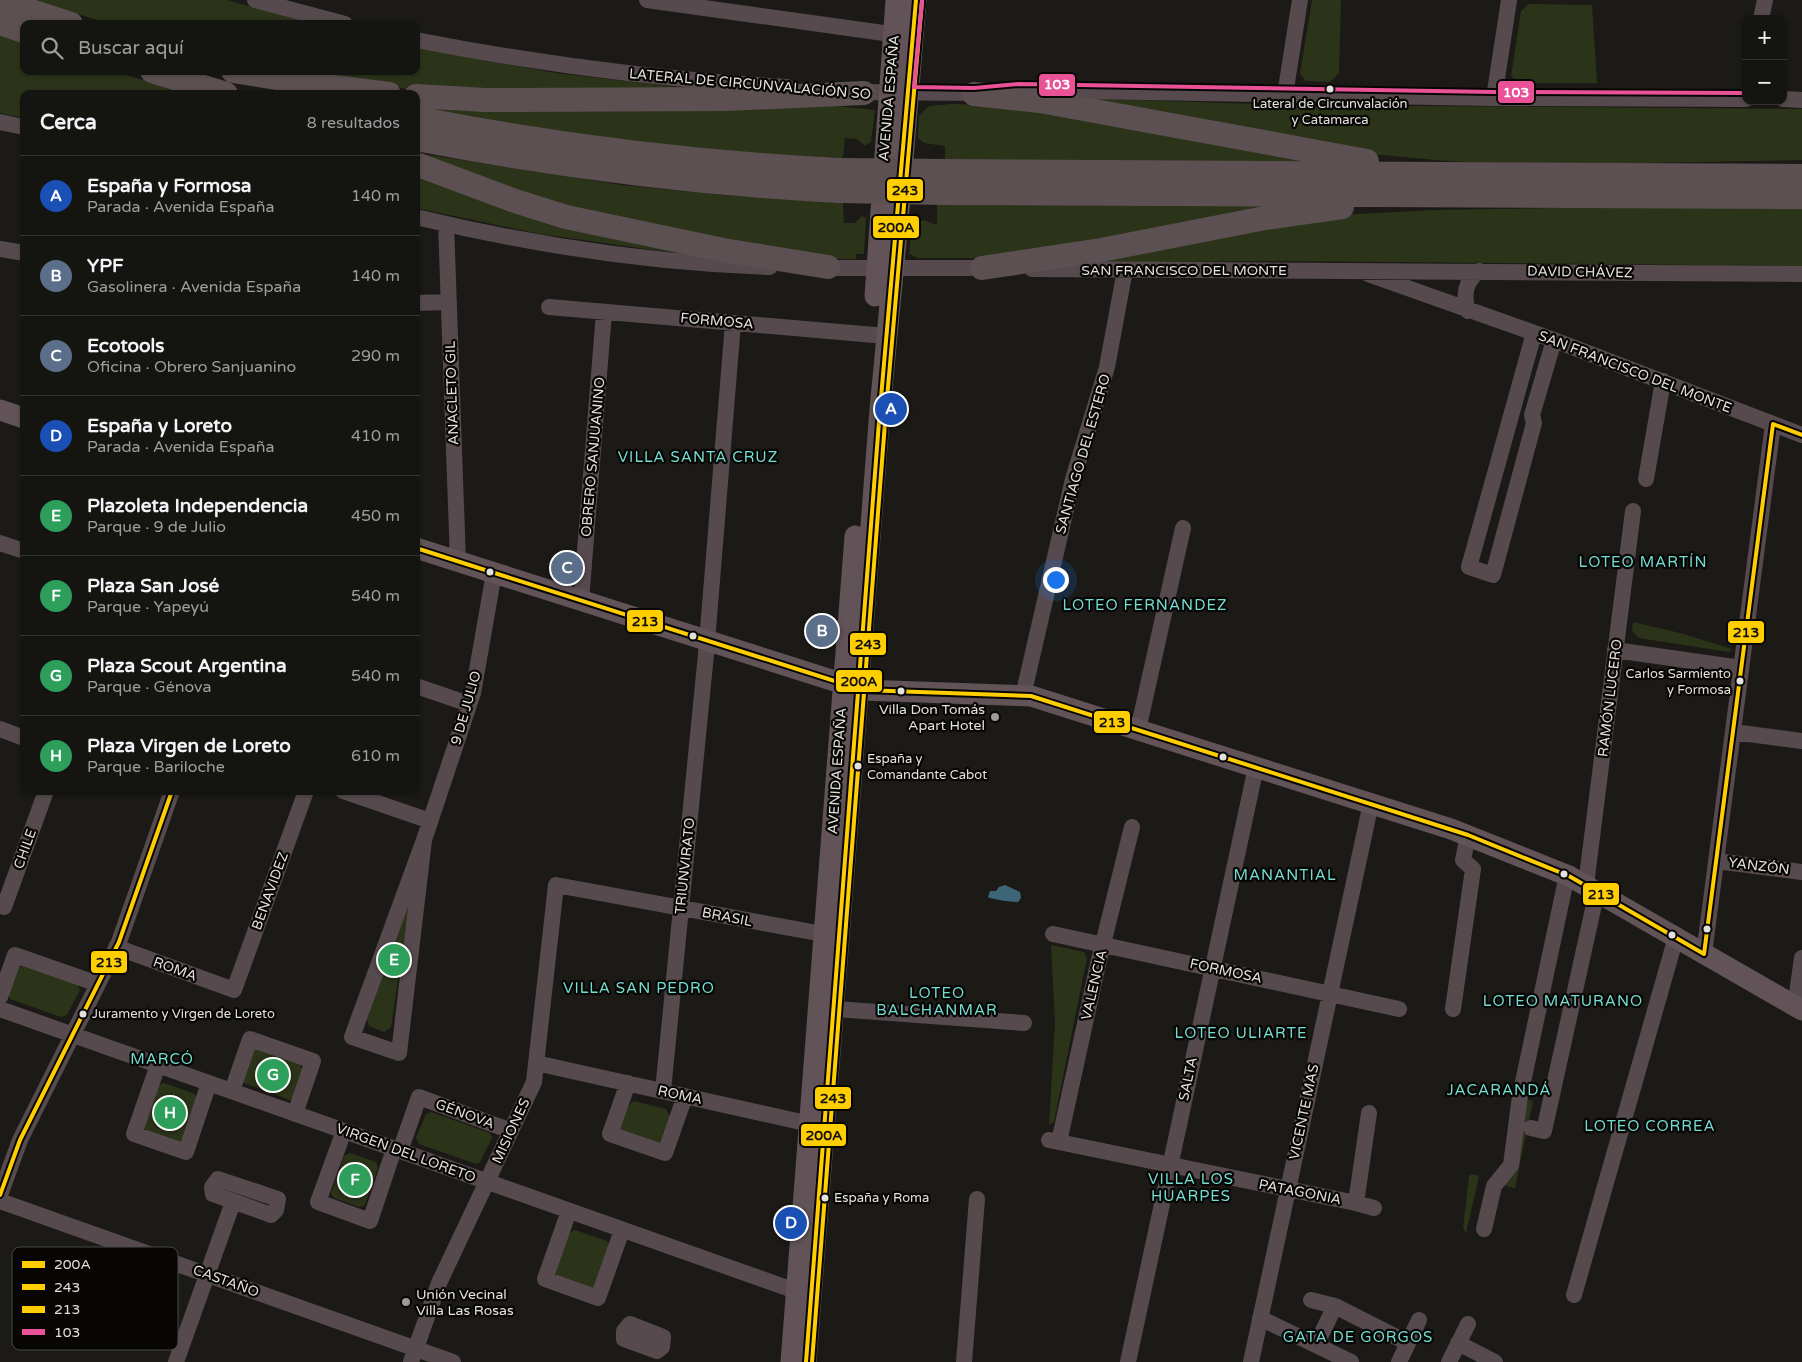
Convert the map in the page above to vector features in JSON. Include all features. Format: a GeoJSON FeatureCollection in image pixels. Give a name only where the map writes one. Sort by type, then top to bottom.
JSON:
{"type":"FeatureCollection","features":[{"type":"Feature","properties":{"kind":"highway"},"geometry":{"type":"LineString","coordinates":[[0,2],[58,20]]}},
{"type":"Feature","properties":{"kind":"highway"},"geometry":{"type":"LineString","coordinates":[[0,23],[20,30]]}},
{"type":"Feature","properties":{"kind":"highway"},"geometry":{"type":"LineString","coordinates":[[165,75],[213,90]]}},
{"type":"Feature","properties":{"kind":"highway"},"geometry":{"type":"LineString","coordinates":[[240,75],[293,90]]}},
{"type":"Feature","properties":{"kind":"highway"},"geometry":{"type":"LineString","coordinates":[[258,75],[358,90]]}},
{"type":"Feature","properties":{"kind":"highway"},"geometry":{"type":"LineString","coordinates":[[420,96],[485,100],[694,99],[864,93]]}},
{"type":"Feature","properties":{"kind":"highway"},"geometry":{"type":"LineString","coordinates":[[974,94],[1056,104],[1318,154],[1385,164],[1490,174]]}},
{"type":"Feature","properties":{"kind":"highway"},"geometry":{"type":"LineString","coordinates":[[420,119],[504,135],[620,152],[745,164],[841,180]]}},
{"type":"Feature","properties":{"kind":"highway"},"geometry":{"type":"LineString","coordinates":[[420,141],[592,169],[753,186],[841,180],[1449,195],[1802,197]]}},
{"type":"Feature","properties":{"kind":"highway"},"geometry":{"type":"LineString","coordinates":[[420,166],[527,206],[566,217],[714,248],[828,267]]}},
{"type":"Feature","properties":{"kind":"highway"},"geometry":{"type":"LineString","coordinates":[[1744,175],[1802,169]]}},
{"type":"Feature","properties":{"kind":"highway"},"geometry":{"type":"LineString","coordinates":[[944,182],[1490,174],[1802,176]]}},
{"type":"Feature","properties":{"kind":"highway"},"geometry":{"type":"LineString","coordinates":[[982,268],[1101,250],[1265,218],[1449,195]]}},
{"type":"Feature","properties":{"kind":"highway"},"geometry":{"type":"LineString","coordinates":[[1761,197],[1802,201]]}},
{"type":"Feature","properties":{"kind":"main road","name":"AVENIDA ESPAÑA"},"geometry":{"type":"LineString","coordinates":[[896,0],[903,36]]}},
{"type":"Feature","properties":{"kind":"main road","name":"AVENIDA ESPAÑA"},"geometry":{"type":"LineString","coordinates":[[806,1362],[804,1294],[898,93],[903,36],[916,0]]}},
{"type":"Feature","properties":{"kind":"main road"},"geometry":{"type":"LineString","coordinates":[[0,410],[20,417]]}},
{"type":"Feature","properties":{"kind":"main road"},"geometry":{"type":"LineString","coordinates":[[420,549],[851,686],[1031,696],[1468,835],[1567,875],[1592,888],[1799,1008]]}},
{"type":"Feature","properties":{"kind":"main road","name":"AVENIDA ESPAÑA"},"geometry":{"type":"LineString","coordinates":[[791,1362],[804,1294]]}},
{"type":"Feature","properties":{"kind":"street"},"geometry":{"type":"LineString","coordinates":[[256,0],[330,20]]}},
{"type":"Feature","properties":{"kind":"street"},"geometry":{"type":"LineString","coordinates":[[647,0],[738,6],[903,36]]}},
{"type":"Feature","properties":{"kind":"street"},"geometry":{"type":"LineString","coordinates":[[1285,95],[1300,0]]}},
{"type":"Feature","properties":{"kind":"street"},"geometry":{"type":"LineString","coordinates":[[1494,98],[1509,0]]}},
{"type":"Feature","properties":{"kind":"street"},"geometry":{"type":"LineString","coordinates":[[1762,15],[1765,0]]}},
{"type":"Feature","properties":{"kind":"street","name":"LATERAL DE CIRCUNVALACIÓN SO"},"geometry":{"type":"LineString","coordinates":[[420,41],[516,59],[595,70],[667,78],[864,93],[974,94],[1019,90],[1494,98],[1742,98]]}},
{"type":"Feature","properties":{"kind":"street"},"geometry":{"type":"LineString","coordinates":[[1787,100],[1802,100]]}},
{"type":"Feature","properties":{"kind":"street"},"geometry":{"type":"LineString","coordinates":[[0,122],[20,126]]}},
{"type":"Feature","properties":{"kind":"street"},"geometry":{"type":"LineString","coordinates":[[420,218],[550,244],[696,263],[885,269]]}},
{"type":"Feature","properties":{"kind":"street","name":"ANACLETO GIL"},"geometry":{"type":"LineString","coordinates":[[446,224],[458,562]]}},
{"type":"Feature","properties":{"kind":"street"},"geometry":{"type":"LineString","coordinates":[[0,249],[20,252]]}},
{"type":"Feature","properties":{"kind":"street","name":"SAN FRANCISCO DEL MONTE"},"geometry":{"type":"LineString","coordinates":[[885,269],[1358,270],[1468,311],[1554,340],[1802,435]]}},
{"type":"Feature","properties":{"kind":"street","name":"SANTIAGO DEL ESTERO"},"geometry":{"type":"LineString","coordinates":[[1024,696],[1073,478],[1107,367],[1125,270]]}},
{"type":"Feature","properties":{"kind":"street","name":"DAVID CHÁVEZ"},"geometry":{"type":"LineString","coordinates":[[1358,270],[1802,274]]}},
{"type":"Feature","properties":{"kind":"street"},"geometry":{"type":"LineString","coordinates":[[1468,311],[1465,298],[1466,286],[1471,277],[1479,271]]}},
{"type":"Feature","properties":{"kind":"street"},"geometry":{"type":"LineString","coordinates":[[420,303],[449,302]]}},
{"type":"Feature","properties":{"kind":"street","name":"FORMOSA"},"geometry":{"type":"LineString","coordinates":[[549,307],[879,335]]}},
{"type":"Feature","properties":{"kind":"street","name":"OBRERO SANJUANINO"},"geometry":{"type":"LineString","coordinates":[[581,601],[604,312]]}},
{"type":"Feature","properties":{"kind":"street","name":"TRIUNVIRATO"},"geometry":{"type":"LineString","coordinates":[[663,1091],[707,640],[733,323]]}},
{"type":"Feature","properties":{"kind":"street"},"geometry":{"type":"LineString","coordinates":[[1534,333],[1469,567],[1492,575],[1534,423],[1532,414],[1554,340]]}},
{"type":"Feature","properties":{"kind":"street"},"geometry":{"type":"LineString","coordinates":[[1646,479],[1663,381]]}},
{"type":"Feature","properties":{"kind":"street"},"geometry":{"type":"LineString","coordinates":[[1704,954],[1773,424]]}},
{"type":"Feature","properties":{"kind":"street","name":"RAMÓN LUCERO"},"geometry":{"type":"LineString","coordinates":[[1531,1128],[1544,1131],[1592,888],[1616,650],[1633,511]]}},
{"type":"Feature","properties":{"kind":"street"},"geometry":{"type":"LineString","coordinates":[[1138,730],[1183,528]]}},
{"type":"Feature","properties":{"kind":"street"},"geometry":{"type":"LineString","coordinates":[[0,543],[20,550]]}},
{"type":"Feature","properties":{"kind":"street","name":"9 DE JULIO"},"geometry":{"type":"LineString","coordinates":[[424,840],[399,1053],[352,1037],[424,840],[469,704],[494,574]]}},
{"type":"Feature","properties":{"kind":"street"},"geometry":{"type":"LineString","coordinates":[[1616,650],[1741,668]]}},
{"type":"Feature","properties":{"kind":"street"},"geometry":{"type":"LineString","coordinates":[[420,687],[469,704]]}},
{"type":"Feature","properties":{"kind":"street"},"geometry":{"type":"LineString","coordinates":[[0,729],[20,736]]}},
{"type":"Feature","properties":{"kind":"street"},"geometry":{"type":"LineString","coordinates":[[1733,732],[1802,741]]}},
{"type":"Feature","properties":{"kind":"street","name":"SALTA"},"geometry":{"type":"LineString","coordinates":[[1128,1362],[1256,767]]}},
{"type":"Feature","properties":{"kind":"street","name":"CHILE"},"geometry":{"type":"LineString","coordinates":[[2,906],[44,795]]}},
{"type":"Feature","properties":{"kind":"street"},"geometry":{"type":"LineString","coordinates":[[0,1195],[20,1140],[116,947],[171,795]]}},
{"type":"Feature","properties":{"kind":"street","name":"BENAVIDEZ"},"geometry":{"type":"LineString","coordinates":[[234,990],[305,795]]}},
{"type":"Feature","properties":{"kind":"street"},"geometry":{"type":"LineString","coordinates":[[355,795],[430,821]]}},
{"type":"Feature","properties":{"kind":"street","name":"VICENTE MAS"},"geometry":{"type":"LineString","coordinates":[[1251,1362],[1370,803]]}},
{"type":"Feature","properties":{"kind":"street","name":"VALENCIA"},"geometry":{"type":"LineString","coordinates":[[1054,1141],[1132,827]]}},
{"type":"Feature","properties":{"kind":"street"},"geometry":{"type":"LineString","coordinates":[[1453,1009],[1473,869],[1463,860],[1468,835]]}},
{"type":"Feature","properties":{"kind":"street","name":"YANZÓN"},"geometry":{"type":"LineString","coordinates":[[1716,861],[1802,872]]}},
{"type":"Feature","properties":{"kind":"street"},"geometry":{"type":"LineString","coordinates":[[1484,1228],[1494,1186],[1511,1165],[1520,1096],[1567,875]]}},
{"type":"Feature","properties":{"kind":"street","name":"BRASIL"},"geometry":{"type":"LineString","coordinates":[[556,885],[832,936]]}},
{"type":"Feature","properties":{"kind":"street","name":"MISIONES"},"geometry":{"type":"LineString","coordinates":[[413,1355],[439,1283],[534,1082],[556,885]]}},
{"type":"Feature","properties":{"kind":"street","name":"FORMOSA"},"geometry":{"type":"LineString","coordinates":[[1053,934],[1399,1009]]}},
{"type":"Feature","properties":{"kind":"street"},"geometry":{"type":"LineString","coordinates":[[1574,1295],[1676,937]]}},
{"type":"Feature","properties":{"kind":"street","name":"ROMA"},"geometry":{"type":"LineString","coordinates":[[116,947],[234,990]]}},
{"type":"Feature","properties":{"kind":"street"},"geometry":{"type":"LineString","coordinates":[[0,997],[15,955],[98,984]]}},
{"type":"Feature","properties":{"kind":"street"},"geometry":{"type":"LineString","coordinates":[[1799,1008],[1802,958]]}},
{"type":"Feature","properties":{"kind":"street"},"geometry":{"type":"LineString","coordinates":[[827,1008],[1024,1023]]}},
{"type":"Feature","properties":{"kind":"street","name":"VIRGEN DEL LORETO"},"geometry":{"type":"LineString","coordinates":[[0,1009],[804,1294]]}},
{"type":"Feature","properties":{"kind":"street"},"geometry":{"type":"LineString","coordinates":[[232,1091],[250,1039],[313,1060],[295,1114]]}},
{"type":"Feature","properties":{"kind":"street","name":"ROMA"},"geometry":{"type":"LineString","coordinates":[[536,1063],[817,1125]]}},
{"type":"Feature","properties":{"kind":"street"},"geometry":{"type":"LineString","coordinates":[[158,1065],[134,1134],[186,1152],[210,1083]]}},
{"type":"Feature","properties":{"kind":"street"},"geometry":{"type":"LineString","coordinates":[[628,1083],[610,1134],[665,1153],[685,1096]]}},
{"type":"Feature","properties":{"kind":"street","name":"GÉNOVA"},"geometry":{"type":"LineString","coordinates":[[397,1150],[419,1097],[511,1131]]}},
{"type":"Feature","properties":{"kind":"street"},"geometry":{"type":"LineString","coordinates":[[1356,1203],[1369,1113]]}},
{"type":"Feature","properties":{"kind":"street"},"geometry":{"type":"LineString","coordinates":[[344,1131],[318,1202],[370,1221],[397,1150]]}},
{"type":"Feature","properties":{"kind":"street","name":"PATAGONIA"},"geometry":{"type":"LineString","coordinates":[[1054,1141],[1374,1208]]}},
{"type":"Feature","properties":{"kind":"street"},"geometry":{"type":"LineString","coordinates":[[964,1362],[977,1199]]}},
{"type":"Feature","properties":{"kind":"street","name":"CASTAÑO"},"geometry":{"type":"LineString","coordinates":[[0,1201],[130,1247]]}},
{"type":"Feature","properties":{"kind":"street"},"geometry":{"type":"LineString","coordinates":[[176,1362],[233,1202]]}},
{"type":"Feature","properties":{"kind":"street"},"geometry":{"type":"LineString","coordinates":[[569,1211],[545,1279],[598,1298],[622,1230]]}},
{"type":"Feature","properties":{"kind":"street","name":"CASTAÑO"},"geometry":{"type":"LineString","coordinates":[[178,1264],[413,1355],[453,1362]]}},
{"type":"Feature","properties":{"kind":"street"},"geometry":{"type":"LineString","coordinates":[[1311,1300],[1335,1306],[1408,1343]]}},
{"type":"Feature","properties":{"kind":"street"},"geometry":{"type":"LineString","coordinates":[[1316,1345],[1335,1306]]}},
{"type":"Feature","properties":{"kind":"street"},"geometry":{"type":"LineString","coordinates":[[1260,1318],[1352,1362]]}},
{"type":"Feature","properties":{"kind":"street"},"geometry":{"type":"LineString","coordinates":[[1399,1362],[1419,1320]]}},
{"type":"Feature","properties":{"kind":"street"},"geometry":{"type":"LineString","coordinates":[[1449,1362],[1468,1324]]}},
{"type":"Feature","properties":{"kind":"street"},"geometry":{"type":"LineString","coordinates":[[1458,1343],[1495,1362]]}},
{"type":"Feature","properties":{"kind":"green space"},"geometry":{"type":"Polygon","coordinates":[[[33,0],[227,0],[300,20],[97,20],[33,0]]]}},
{"type":"Feature","properties":{"kind":"green space"},"geometry":{"type":"Polygon","coordinates":[[[1312,0],[1341,0],[1339,73],[1330,82],[1306,81],[1300,74],[1312,0]]]}},
{"type":"Feature","properties":{"kind":"green space"},"geometry":{"type":"Polygon","coordinates":[[[1529,4],[1592,5],[1597,83],[1518,83],[1511,76],[1521,11],[1529,4]]]}},
{"type":"Feature","properties":{"kind":"green space"},"geometry":{"type":"Polygon","coordinates":[[[0,35],[20,42],[20,75],[127,75],[173,90],[20,90],[20,117],[0,113],[0,35]]]}},
{"type":"Feature","properties":{"kind":"green space"},"geometry":{"type":"Polygon","coordinates":[[[420,49],[556,73],[693,89],[407,89],[316,75],[420,75],[420,49]]]}},
{"type":"Feature","properties":{"kind":"green space"},"geometry":{"type":"Polygon","coordinates":[[[1075,98],[1286,105],[1802,109],[1802,160],[1498,164],[1435,160],[1361,153],[1075,98]]]}},
{"type":"Feature","properties":{"kind":"green space"},"geometry":{"type":"Polygon","coordinates":[[[817,104],[875,110],[871,142],[865,146],[857,139],[845,138],[843,156],[841,158],[744,153],[625,141],[420,109],[817,104]]]}},
{"type":"Feature","properties":{"kind":"green space"},"geometry":{"type":"Polygon","coordinates":[[[951,104],[998,105],[1310,161],[945,161],[945,146],[924,143],[918,138],[919,116],[929,106],[951,104]]]}},
{"type":"Feature","properties":{"kind":"green space"},"geometry":{"type":"Polygon","coordinates":[[[420,154],[622,185],[734,196],[840,201],[843,203],[844,223],[855,223],[862,216],[866,218],[864,254],[856,254],[856,259],[835,259],[575,214],[420,154]]]}},
{"type":"Feature","properties":{"kind":"green space"},"geometry":{"type":"Polygon","coordinates":[[[420,172],[708,254],[682,254],[540,234],[420,209],[420,172]]]}},
{"type":"Feature","properties":{"kind":"green space"},"geometry":{"type":"Polygon","coordinates":[[[937,204],[1295,205],[1007,258],[918,258],[909,254],[912,224],[923,220],[937,225],[937,204]]]}},
{"type":"Feature","properties":{"kind":"green space"},"geometry":{"type":"Polygon","coordinates":[[[1628,207],[1802,209],[1802,266],[1278,261],[1058,263],[1339,215],[1434,210],[1628,207]]]}},
{"type":"Feature","properties":{"kind":"green space"},"geometry":{"type":"Polygon","coordinates":[[[1633,622],[1680,633],[1732,649],[1729,652],[1639,638],[1632,631],[1633,622]]]}},
{"type":"Feature","properties":{"kind":"green space"},"geometry":{"type":"Polygon","coordinates":[[[408,899],[410,900],[391,1027],[384,1032],[369,1026],[367,1020],[408,899]]]}},
{"type":"Feature","properties":{"kind":"green space"},"geometry":{"type":"Polygon","coordinates":[[[1051,945],[1084,952],[1087,958],[1054,1122],[1049,1125],[1055,1022],[1051,945]]]}},
{"type":"Feature","properties":{"kind":"green space"},"geometry":{"type":"Polygon","coordinates":[[[23,966],[77,984],[80,990],[67,1015],[61,1017],[10,999],[8,993],[17,968],[23,966]]]}},
{"type":"Feature","properties":{"kind":"green space"},"geometry":{"type":"Polygon","coordinates":[[[256,1049],[300,1065],[303,1071],[294,1098],[290,1100],[244,1083],[242,1080],[253,1050],[256,1049]]]}},
{"type":"Feature","properties":{"kind":"green space"},"geometry":{"type":"Polygon","coordinates":[[[164,1083],[195,1094],[197,1100],[183,1141],[178,1143],[146,1131],[143,1125],[157,1086],[164,1083]]]}},
{"type":"Feature","properties":{"kind":"green space"},"geometry":{"type":"Polygon","coordinates":[[[1525,1099],[1533,1101],[1515,1188],[1502,1185],[1525,1099]]]}},
{"type":"Feature","properties":{"kind":"green space"},"geometry":{"type":"Polygon","coordinates":[[[634,1101],[666,1109],[670,1117],[659,1144],[620,1130],[623,1114],[634,1101]]]}},
{"type":"Feature","properties":{"kind":"green space"},"geometry":{"type":"Polygon","coordinates":[[[431,1112],[490,1133],[492,1138],[480,1162],[476,1164],[419,1144],[416,1138],[426,1114],[431,1112]]]}},
{"type":"Feature","properties":{"kind":"green space"},"geometry":{"type":"Polygon","coordinates":[[[350,1153],[376,1162],[378,1168],[365,1205],[360,1207],[334,1198],[331,1193],[344,1156],[350,1153]]]}},
{"type":"Feature","properties":{"kind":"green space"},"geometry":{"type":"Polygon","coordinates":[[[1472,1174],[1479,1176],[1466,1233],[1463,1228],[1469,1176],[1472,1174]]]}},
{"type":"Feature","properties":{"kind":"green space"},"geometry":{"type":"Polygon","coordinates":[[[575,1230],[607,1241],[610,1247],[595,1287],[590,1290],[558,1278],[555,1273],[569,1233],[575,1230]]]}},
{"type":"Feature","properties":{"kind":"water"},"geometry":{"type":"Polygon","coordinates":[[[1005,885],[1020,892],[1021,898],[1018,902],[988,897],[990,891],[996,891],[999,887],[1005,885]]]}},
{"type":"Feature","properties":{"kind":"transit line","name":"200A"},"geometry":{"type":"LineString","coordinates":[[806,1362],[880,409],[916,0]]}},
{"type":"Feature","properties":{"kind":"transit line","name":"243"},"geometry":{"type":"LineString","coordinates":[[812,1362],[886,410],[922,1]]}},
{"type":"Feature","properties":{"kind":"transit line","name":"103"},"geometry":{"type":"LineString","coordinates":[[922,1],[914,87],[974,88],[1019,84],[1494,92],[1742,93]]}},
{"type":"Feature","properties":{"kind":"transit line","name":"213"},"geometry":{"type":"LineString","coordinates":[[420,549],[863,690],[1031,696],[1468,835],[1569,876],[1704,954],[1773,424],[1802,435]]}},
{"type":"Feature","properties":{"kind":"transit line","name":"213"},"geometry":{"type":"LineString","coordinates":[[0,1195],[20,1140],[119,942],[171,795]]}},
{"type":"Feature","properties":{"kind":"place","name":"Lateral de Circunvalación y Catamarca"},"geometry":{"type":"Point","coordinates":[1330,89]}},
{"type":"Feature","properties":{"kind":"place","name":"España y Formosa"},"geometry":{"type":"Point","coordinates":[891,409]}},
{"type":"Feature","properties":{"kind":"place","name":"Ecotools"},"geometry":{"type":"Point","coordinates":[567,568]}},
{"type":"Feature","properties":{"kind":"place","name":"YPF"},"geometry":{"type":"Point","coordinates":[822,631]}},
{"type":"Feature","properties":{"kind":"place","name":"Carlos Sarmiento y Formosa"},"geometry":{"type":"Point","coordinates":[1740,681]}},
{"type":"Feature","properties":{"kind":"place","name":"Villa Don Tomás Apart Hotel"},"geometry":{"type":"Point","coordinates":[995,717]}},
{"type":"Feature","properties":{"kind":"place","name":"España y Comandante Cabot"},"geometry":{"type":"Point","coordinates":[858,766]}},
{"type":"Feature","properties":{"kind":"place","name":"Plazoleta Independencia"},"geometry":{"type":"Point","coordinates":[394,960]}},
{"type":"Feature","properties":{"kind":"place","name":"Juramento y Virgen de Loreto"},"geometry":{"type":"Point","coordinates":[83,1014]}},
{"type":"Feature","properties":{"kind":"place","name":"Plaza Scout Argentina"},"geometry":{"type":"Point","coordinates":[273,1075]}},
{"type":"Feature","properties":{"kind":"place","name":"Plaza Virgen de Loreto"},"geometry":{"type":"Point","coordinates":[170,1113]}},
{"type":"Feature","properties":{"kind":"place","name":"Plaza San José"},"geometry":{"type":"Point","coordinates":[355,1180]}},
{"type":"Feature","properties":{"kind":"place","name":"España y Roma"},"geometry":{"type":"Point","coordinates":[825,1198]}},
{"type":"Feature","properties":{"kind":"place","name":"España y Loreto"},"geometry":{"type":"Point","coordinates":[791,1223]}},
{"type":"Feature","properties":{"kind":"place","name":"Unión Vecinal Villa Las Rosas"},"geometry":{"type":"Point","coordinates":[406,1302]}},
{"type":"Feature","properties":{"kind":"district","name":"VILLA SANTA CRUZ"},"geometry":{"type":"Point","coordinates":[698,457]}},
{"type":"Feature","properties":{"kind":"district","name":"LOTEO MARTÍN"},"geometry":{"type":"Point","coordinates":[1643,562]}},
{"type":"Feature","properties":{"kind":"district","name":"LOTEO FERNANDEZ"},"geometry":{"type":"Point","coordinates":[1145,605]}},
{"type":"Feature","properties":{"kind":"district","name":"MANANTIAL"},"geometry":{"type":"Point","coordinates":[1285,875]}},
{"type":"Feature","properties":{"kind":"district","name":"VILLA SAN PEDRO"},"geometry":{"type":"Point","coordinates":[639,988]}},
{"type":"Feature","properties":{"kind":"district","name":"LOTEO MATURANO"},"geometry":{"type":"Point","coordinates":[1563,1001]}},
{"type":"Feature","properties":{"kind":"district","name":"LOTEO BALCHANMAR"},"geometry":{"type":"Point","coordinates":[937,1002]}},
{"type":"Feature","properties":{"kind":"district","name":"LOTEO ULIARTE"},"geometry":{"type":"Point","coordinates":[1241,1033]}},
{"type":"Feature","properties":{"kind":"district","name":"MARCÓ"},"geometry":{"type":"Point","coordinates":[162,1059]}},
{"type":"Feature","properties":{"kind":"district","name":"JACARANDÁ"},"geometry":{"type":"Point","coordinates":[1499,1090]}},
{"type":"Feature","properties":{"kind":"district","name":"LOTEO CORREA"},"geometry":{"type":"Point","coordinates":[1650,1126]}},
{"type":"Feature","properties":{"kind":"district","name":"VILLA LOS HUARPES"},"geometry":{"type":"Point","coordinates":[1191,1188]}},
{"type":"Feature","properties":{"kind":"district","name":"GATA DE GORGOS"},"geometry":{"type":"Point","coordinates":[1358,1337]}}]}
